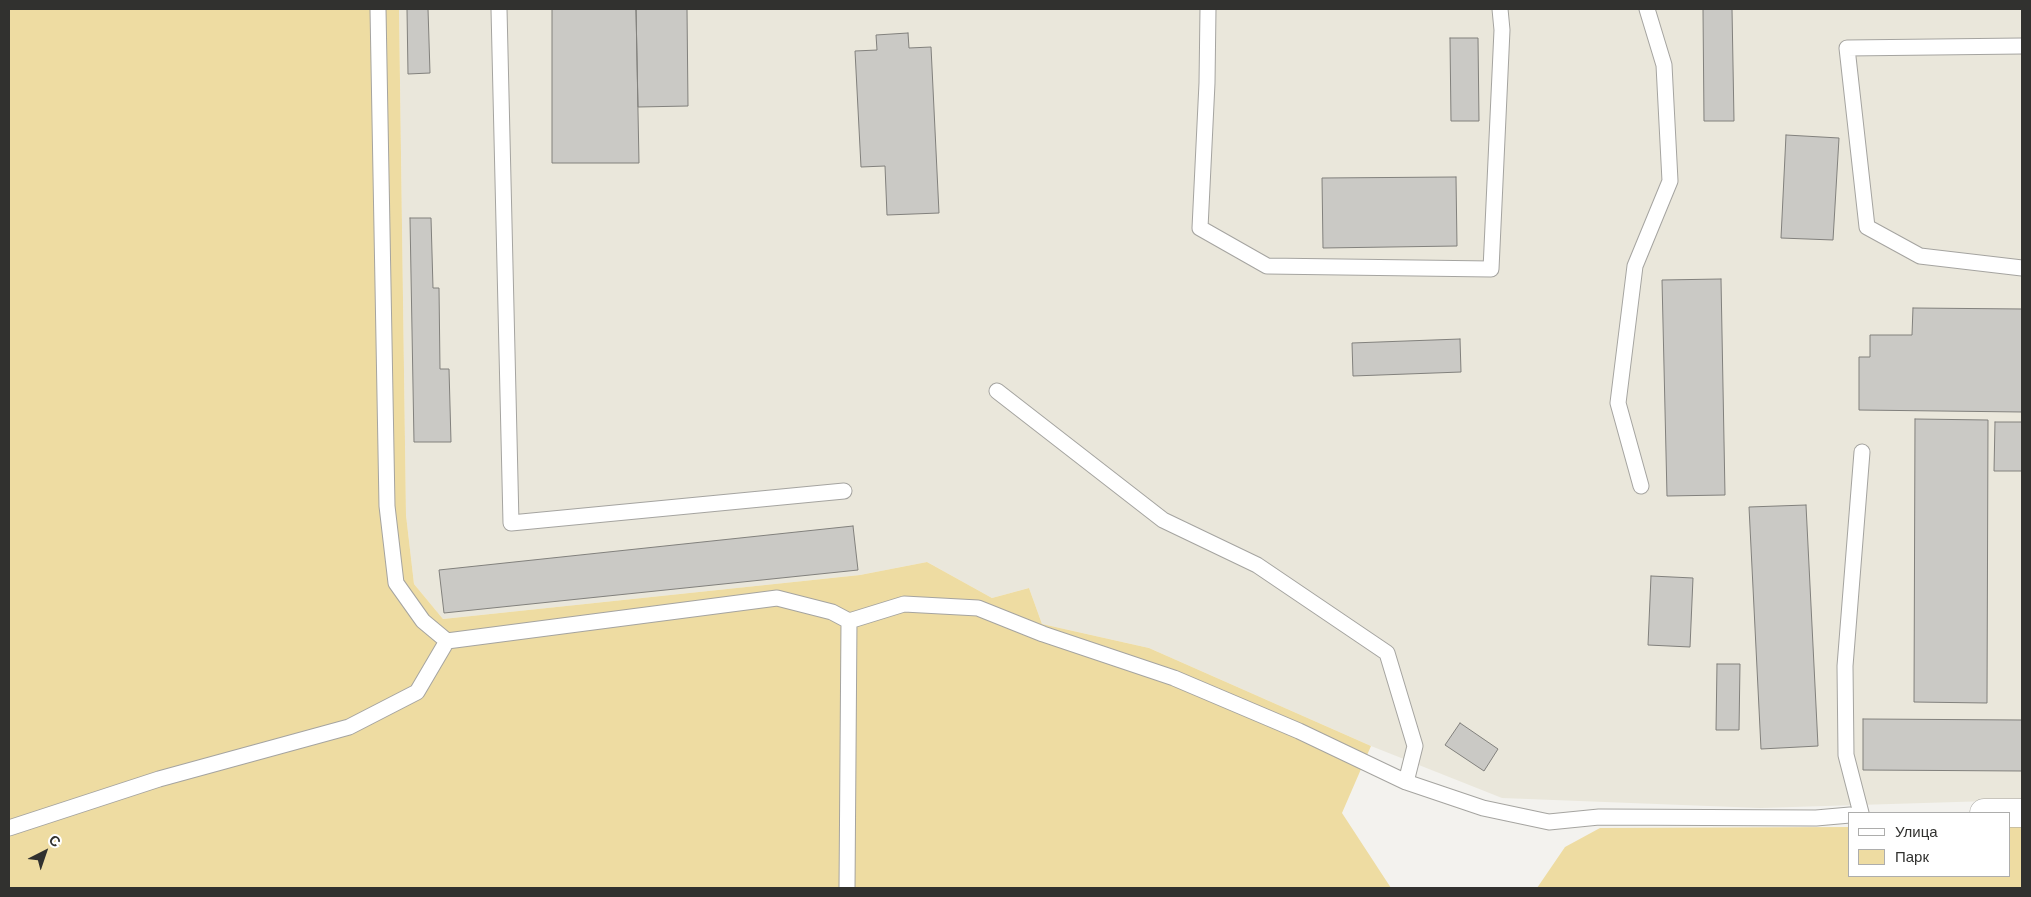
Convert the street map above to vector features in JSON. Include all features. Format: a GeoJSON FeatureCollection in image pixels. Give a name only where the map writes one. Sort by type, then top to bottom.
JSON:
{"type":"FeatureCollection","features":[{"type":"Feature","properties":{"kind":"lane"},"geometry":{"type":"LineString","coordinates":[[378,9],[388,506],[396,583],[423,620],[447,641],[777,598],[832,612],[849,621],[904,604],[978,608],[1043,634],[1174,678],[1298,731],[1406,782],[1483,808],[1549,822],[1599,817],[1816,818],[1848,815]]}},
{"type":"Feature","properties":{"kind":"lane"},"geometry":{"type":"LineString","coordinates":[[499,9],[511,523],[844,491]]}},
{"type":"Feature","properties":{"kind":"lane"},"geometry":{"type":"LineString","coordinates":[[1208,9],[1208,83],[1200,228],[1267,266],[1491,269],[1502,30],[1500,9]]}},
{"type":"Feature","properties":{"kind":"lane"},"geometry":{"type":"LineString","coordinates":[[1640,486],[1618,403],[1634,266],[1670,181],[1664,65],[1647,9]]}},
{"type":"Feature","properties":{"kind":"lane"},"geometry":{"type":"LineString","coordinates":[[2022,46],[1847,48],[1867,227],[1920,256],[2022,268]]}},
{"type":"Feature","properties":{"kind":"lane"},"geometry":{"type":"LineString","coordinates":[[997,390],[1163,520],[1257,565],[1387,653],[1415,746],[1406,782]]}},
{"type":"Feature","properties":{"kind":"lane"},"geometry":{"type":"LineString","coordinates":[[1860,812],[1846,755],[1845,666],[1862,452]]}},
{"type":"Feature","properties":{"kind":"lane"},"geometry":{"type":"LineString","coordinates":[[847,888],[849,621]]}},
{"type":"Feature","properties":{"kind":"lane"},"geometry":{"type":"LineString","coordinates":[[9,828],[159,779],[349,727],[417,692],[447,641]]}},
{"type":"Feature","properties":{"kind":"shaded area"},"geometry":{"type":"Polygon","coordinates":[[[399,9],[2022,9],[2022,800],[1760,808],[1502,798],[1371,746],[1149,648],[1042,624],[1029,588],[992,598],[927,562],[860,575],[443,619],[414,584],[406,515],[399,9]]]}},
{"type":"Feature","properties":{"kind":"green space"},"geometry":{"type":"Polygon","coordinates":[[[9,9],[399,9],[406,515],[414,584],[443,619],[860,575],[927,562],[992,598],[1029,588],[1042,624],[1149,648],[1371,746],[1342,813],[1391,888],[9,888],[9,9]]]}},
{"type":"Feature","properties":{"kind":"green space"},"geometry":{"type":"Polygon","coordinates":[[[1848,827],[1848,877],[2011,877],[2011,827],[2022,827],[2022,888],[1537,888],[1565,847],[1600,828],[1848,827]]]}},
{"type":"Feature","properties":{"kind":"building"},"geometry":{"type":"Polygon","coordinates":[[[407,9],[428,9],[430,73],[408,74],[407,9]]]}},
{"type":"Feature","properties":{"kind":"building"},"geometry":{"type":"Polygon","coordinates":[[[552,9],[636,9],[639,163],[552,163],[552,9]]]}},
{"type":"Feature","properties":{"kind":"building"},"geometry":{"type":"Polygon","coordinates":[[[636,9],[687,9],[688,106],[638,107],[636,9]]]}},
{"type":"Feature","properties":{"kind":"building"},"geometry":{"type":"Polygon","coordinates":[[[1703,9],[1732,9],[1734,121],[1704,121],[1703,9]]]}},
{"type":"Feature","properties":{"kind":"building"},"geometry":{"type":"Polygon","coordinates":[[[908,33],[909,48],[931,47],[939,213],[887,215],[885,166],[861,167],[855,51],[877,50],[876,35],[908,33]]]}},
{"type":"Feature","properties":{"kind":"building"},"geometry":{"type":"Polygon","coordinates":[[[1450,38],[1478,38],[1479,121],[1451,121],[1450,38]]]}},
{"type":"Feature","properties":{"kind":"building"},"geometry":{"type":"Polygon","coordinates":[[[1786,135],[1839,138],[1833,240],[1781,238],[1786,135]]]}},
{"type":"Feature","properties":{"kind":"building"},"geometry":{"type":"Polygon","coordinates":[[[1456,177],[1457,246],[1323,248],[1322,178],[1456,177]]]}},
{"type":"Feature","properties":{"kind":"building"},"geometry":{"type":"Polygon","coordinates":[[[410,218],[431,218],[433,288],[439,288],[440,369],[449,369],[451,442],[414,442],[410,218]]]}},
{"type":"Feature","properties":{"kind":"building"},"geometry":{"type":"Polygon","coordinates":[[[1721,279],[1725,495],[1667,496],[1662,280],[1721,279]]]}},
{"type":"Feature","properties":{"kind":"building"},"geometry":{"type":"Polygon","coordinates":[[[1913,308],[2022,309],[2022,412],[1859,410],[1859,357],[1870,357],[1870,335],[1912,335],[1913,308]]]}},
{"type":"Feature","properties":{"kind":"building"},"geometry":{"type":"Polygon","coordinates":[[[1460,339],[1461,372],[1353,376],[1352,343],[1460,339]]]}},
{"type":"Feature","properties":{"kind":"building"},"geometry":{"type":"Polygon","coordinates":[[[1915,419],[1988,420],[1987,703],[1914,702],[1915,419]]]}},
{"type":"Feature","properties":{"kind":"building"},"geometry":{"type":"Polygon","coordinates":[[[1995,422],[2022,422],[2022,471],[1994,471],[1995,422]]]}},
{"type":"Feature","properties":{"kind":"building"},"geometry":{"type":"Polygon","coordinates":[[[1806,505],[1818,746],[1761,749],[1749,507],[1806,505]]]}},
{"type":"Feature","properties":{"kind":"building"},"geometry":{"type":"Polygon","coordinates":[[[853,526],[858,570],[444,613],[439,570],[853,526]]]}},
{"type":"Feature","properties":{"kind":"building"},"geometry":{"type":"Polygon","coordinates":[[[1651,576],[1693,578],[1690,647],[1648,645],[1651,576]]]}},
{"type":"Feature","properties":{"kind":"building"},"geometry":{"type":"Polygon","coordinates":[[[1717,664],[1740,664],[1739,730],[1716,730],[1717,664]]]}},
{"type":"Feature","properties":{"kind":"building"},"geometry":{"type":"Polygon","coordinates":[[[1863,719],[2022,720],[2022,771],[1863,770],[1863,719]]]}},
{"type":"Feature","properties":{"kind":"building"},"geometry":{"type":"Polygon","coordinates":[[[1460,723],[1498,749],[1484,771],[1445,745],[1460,723]]]}}]}
